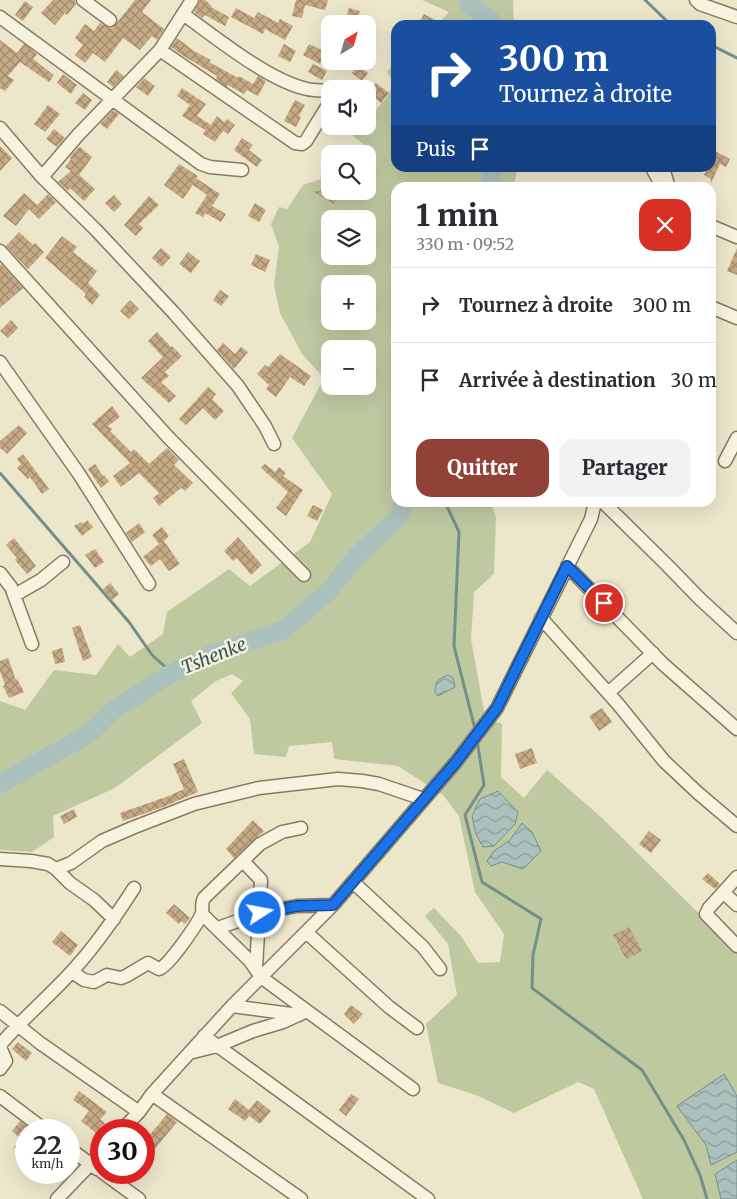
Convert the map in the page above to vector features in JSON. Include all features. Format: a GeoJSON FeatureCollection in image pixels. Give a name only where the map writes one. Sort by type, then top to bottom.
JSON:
{"type":"FeatureCollection","features":[{"type":"Feature","properties":{"kind":"street"},"geometry":{"type":"LineString","coordinates":[[83,0],[110,20]]}},
{"type":"Feature","properties":{"kind":"street"},"geometry":{"type":"LineString","coordinates":[[42,177],[78,135],[160,50],[192,0]]}},
{"type":"Feature","properties":{"kind":"street"},"geometry":{"type":"LineString","coordinates":[[696,0],[700,4],[737,17]]}},
{"type":"Feature","properties":{"kind":"street"},"geometry":{"type":"LineString","coordinates":[[183,14],[230,48],[283,81],[307,89],[321,90]]}},
{"type":"Feature","properties":{"kind":"street"},"geometry":{"type":"LineString","coordinates":[[0,18],[201,164],[210,167],[242,170]]}},
{"type":"Feature","properties":{"kind":"street"},"geometry":{"type":"LineString","coordinates":[[160,50],[295,144],[302,144],[306,141],[321,117]]}},
{"type":"Feature","properties":{"kind":"street"},"geometry":{"type":"LineString","coordinates":[[0,128],[42,177],[96,230],[173,312],[238,386],[265,426],[274,444]]}},
{"type":"Feature","properties":{"kind":"street"},"geometry":{"type":"LineString","coordinates":[[716,228],[737,237]]}},
{"type":"Feature","properties":{"kind":"street"},"geometry":{"type":"LineString","coordinates":[[0,251],[168,437],[304,576]]}},
{"type":"Feature","properties":{"kind":"street"},"geometry":{"type":"LineString","coordinates":[[716,309],[737,318]]}},
{"type":"Feature","properties":{"kind":"street"},"geometry":{"type":"LineString","coordinates":[[0,362],[79,474],[149,584]]}},
{"type":"Feature","properties":{"kind":"street"},"geometry":{"type":"LineString","coordinates":[[725,461],[737,438]]}},
{"type":"Feature","properties":{"kind":"street"},"geometry":{"type":"LineString","coordinates":[[132,1119],[152,1094],[232,1006],[259,973],[306,932],[333,905],[456,762],[497,708],[591,518],[594,507]]}},
{"type":"Feature","properties":{"kind":"street"},"geometry":{"type":"LineString","coordinates":[[607,507],[737,633]]}},
{"type":"Feature","properties":{"kind":"street"},"geometry":{"type":"LineString","coordinates":[[15,595],[41,580],[63,562]]}},
{"type":"Feature","properties":{"kind":"street"},"geometry":{"type":"LineString","coordinates":[[567,566],[653,653],[737,729]]}},
{"type":"Feature","properties":{"kind":"street"},"geometry":{"type":"LineString","coordinates":[[0,573],[15,595],[32,644]]}},
{"type":"Feature","properties":{"kind":"street"},"geometry":{"type":"LineString","coordinates":[[541,618],[608,693],[664,761],[737,826]]}},
{"type":"Feature","properties":{"kind":"street"},"geometry":{"type":"LineString","coordinates":[[608,693],[653,653]]}},
{"type":"Feature","properties":{"kind":"street"},"geometry":{"type":"LineString","coordinates":[[60,872],[102,841],[132,828],[194,804],[259,788],[338,779],[379,784],[423,799]]}},
{"type":"Feature","properties":{"kind":"street"},"geometry":{"type":"LineString","coordinates":[[72,972],[89,982],[94,982],[107,975],[121,978],[148,963],[159,969],[162,968],[177,952],[202,914],[202,901],[204,898],[260,844],[274,835],[301,828]]}},
{"type":"Feature","properties":{"kind":"street"},"geometry":{"type":"LineString","coordinates":[[0,859],[48,864],[94,900],[114,919]]}},
{"type":"Feature","properties":{"kind":"street"},"geometry":{"type":"LineString","coordinates":[[243,861],[261,880],[259,973]]}},
{"type":"Feature","properties":{"kind":"street"},"geometry":{"type":"LineString","coordinates":[[737,877],[709,908],[706,914],[737,946]]}},
{"type":"Feature","properties":{"kind":"street"},"geometry":{"type":"LineString","coordinates":[[353,882],[423,947],[440,969]]}},
{"type":"Feature","properties":{"kind":"street"},"geometry":{"type":"LineString","coordinates":[[0,1069],[6,1061],[0,1046],[17,1025],[72,972],[114,919],[134,888]]}},
{"type":"Feature","properties":{"kind":"street"},"geometry":{"type":"LineString","coordinates":[[724,893],[737,905]]}},
{"type":"Feature","properties":{"kind":"street"},"geometry":{"type":"LineString","coordinates":[[218,928],[260,913],[297,906],[333,905]]}},
{"type":"Feature","properties":{"kind":"street"},"geometry":{"type":"LineString","coordinates":[[202,914],[218,928],[259,973],[302,1013],[328,1026],[413,1089]]}},
{"type":"Feature","properties":{"kind":"street"},"geometry":{"type":"LineString","coordinates":[[306,932],[389,1007],[416,1028]]}},
{"type":"Feature","properties":{"kind":"street"},"geometry":{"type":"LineString","coordinates":[[232,1006],[302,1013]]}},
{"type":"Feature","properties":{"kind":"street"},"geometry":{"type":"LineString","coordinates":[[0,1011],[40,1043],[139,1112]]}},
{"type":"Feature","properties":{"kind":"street"},"geometry":{"type":"LineString","coordinates":[[189,1053],[217,1046],[253,1031],[283,1022],[302,1013]]}},
{"type":"Feature","properties":{"kind":"street"},"geometry":{"type":"LineString","coordinates":[[204,1036],[428,1199]]}},
{"type":"Feature","properties":{"kind":"street"},"geometry":{"type":"LineString","coordinates":[[152,1094],[301,1199]]}},
{"type":"Feature","properties":{"kind":"street"},"geometry":{"type":"LineString","coordinates":[[0,1096],[30,1119]]}},
{"type":"Feature","properties":{"kind":"street"},"geometry":{"type":"LineString","coordinates":[[57,1199],[90,1165],[80,1157]]}},
{"type":"Feature","properties":{"kind":"street"},"geometry":{"type":"LineString","coordinates":[[118,1184],[139,1199]]}},
{"type":"Feature","properties":{"kind":"green space"},"geometry":{"type":"Polygon","coordinates":[[[422,0],[513,0],[514,20],[442,20],[449,12],[422,0]]]}},
{"type":"Feature","properties":{"kind":"green space"},"geometry":{"type":"Polygon","coordinates":[[[391,67],[391,78],[387,72],[391,67]]]}},
{"type":"Feature","properties":{"kind":"green space"},"geometry":{"type":"Polygon","coordinates":[[[391,89],[391,172],[517,172],[514,182],[391,182],[391,507],[492,507],[496,517],[494,574],[474,592],[471,639],[484,711],[487,718],[502,724],[501,777],[524,798],[547,770],[602,818],[737,951],[737,1199],[643,1199],[594,1089],[578,1082],[514,1113],[476,1095],[438,1083],[426,1024],[457,995],[448,944],[425,916],[434,908],[461,936],[478,963],[500,962],[504,934],[475,892],[459,816],[443,795],[398,766],[334,759],[332,742],[289,746],[286,757],[254,754],[250,719],[231,693],[243,681],[232,674],[216,681],[191,701],[202,723],[115,788],[53,816],[54,837],[32,852],[0,850],[0,701],[25,710],[54,670],[96,675],[118,644],[130,657],[163,634],[167,612],[229,569],[250,586],[310,542],[332,494],[292,438],[321,384],[321,395],[376,395],[376,340],[321,340],[321,375],[302,354],[280,313],[274,285],[279,247],[271,224],[279,207],[287,209],[303,185],[321,179],[321,200],[376,200],[376,145],[364,145],[353,136],[376,135],[376,110],[391,89]]]}},
{"type":"Feature","properties":{"kind":"water"},"geometry":{"type":"Polygon","coordinates":[[[448,675],[453,678],[455,687],[438,696],[435,692],[436,683],[439,679],[448,675]]]}},
{"type":"Feature","properties":{"kind":"water"},"geometry":{"type":"Polygon","coordinates":[[[498,791],[518,812],[515,824],[494,846],[483,847],[476,834],[472,816],[480,799],[498,791]]]}},
{"type":"Feature","properties":{"kind":"water"},"geometry":{"type":"Polygon","coordinates":[[[522,823],[532,832],[541,851],[523,869],[502,862],[491,866],[487,861],[494,851],[510,840],[522,823]]]}},
{"type":"Feature","properties":{"kind":"water"},"geometry":{"type":"Polygon","coordinates":[[[724,1074],[737,1096],[737,1152],[711,1165],[706,1145],[677,1106],[724,1074]]]}},
{"type":"Feature","properties":{"kind":"water"},"geometry":{"type":"Polygon","coordinates":[[[737,1160],[737,1199],[721,1199],[715,1174],[737,1160]]]}},
{"type":"Feature","properties":{"kind":"building"},"geometry":{"type":"Polygon","coordinates":[[[53,0],[75,0],[76,4],[55,25],[41,13],[53,0]]]}},
{"type":"Feature","properties":{"kind":"building"},"geometry":{"type":"Polygon","coordinates":[[[135,0],[151,0],[142,12],[164,29],[157,40],[152,36],[140,50],[123,38],[105,62],[93,53],[85,63],[75,55],[83,45],[75,38],[85,24],[94,31],[100,23],[112,29],[135,0]]]}},
{"type":"Feature","properties":{"kind":"building"},"geometry":{"type":"Polygon","coordinates":[[[200,0],[205,0],[211,7],[229,17],[225,26],[205,15],[202,18],[194,12],[200,0]]]}},
{"type":"Feature","properties":{"kind":"building"},"geometry":{"type":"Polygon","coordinates":[[[296,0],[328,0],[325,10],[305,5],[302,18],[292,16],[296,0]]]}},
{"type":"Feature","properties":{"kind":"building"},"geometry":{"type":"Polygon","coordinates":[[[25,1],[33,7],[23,21],[15,15],[25,1]]]}},
{"type":"Feature","properties":{"kind":"building"},"geometry":{"type":"Polygon","coordinates":[[[236,8],[254,18],[258,12],[278,23],[280,19],[293,26],[285,40],[265,29],[263,34],[231,17],[236,8]]]}},
{"type":"Feature","properties":{"kind":"building"},"geometry":{"type":"Polygon","coordinates":[[[349,8],[360,11],[359,15],[347,15],[349,8]]]}},
{"type":"Feature","properties":{"kind":"building"},"geometry":{"type":"Polygon","coordinates":[[[424,14],[435,20],[421,20],[424,14]]]}},
{"type":"Feature","properties":{"kind":"building"},"geometry":{"type":"Polygon","coordinates":[[[177,38],[194,51],[211,60],[209,62],[238,78],[239,76],[253,84],[258,76],[266,81],[258,96],[247,90],[244,94],[228,85],[227,87],[216,79],[217,76],[182,55],[171,47],[177,38]]]}},
{"type":"Feature","properties":{"kind":"building"},"geometry":{"type":"Polygon","coordinates":[[[0,40],[17,53],[24,44],[37,54],[33,59],[54,75],[49,82],[20,62],[8,76],[14,80],[5,91],[0,88],[0,40]]]}},
{"type":"Feature","properties":{"kind":"building"},"geometry":{"type":"Polygon","coordinates":[[[284,44],[296,51],[290,62],[278,56],[284,44]]]}},
{"type":"Feature","properties":{"kind":"building"},"geometry":{"type":"Polygon","coordinates":[[[309,44],[321,50],[321,62],[320,64],[303,55],[309,44]]]}},
{"type":"Feature","properties":{"kind":"building"},"geometry":{"type":"Polygon","coordinates":[[[313,64],[321,68],[321,70],[327,71],[322,80],[308,72],[313,64]]]}},
{"type":"Feature","properties":{"kind":"building"},"geometry":{"type":"Polygon","coordinates":[[[116,70],[124,76],[113,87],[107,82],[116,70]]]}},
{"type":"Feature","properties":{"kind":"building"},"geometry":{"type":"Polygon","coordinates":[[[354,70],[364,70],[368,73],[361,80],[352,73],[354,70]]]}},
{"type":"Feature","properties":{"kind":"building"},"geometry":{"type":"Polygon","coordinates":[[[63,74],[77,85],[71,94],[57,83],[63,74]]]}},
{"type":"Feature","properties":{"kind":"building"},"geometry":{"type":"Polygon","coordinates":[[[144,78],[155,86],[148,96],[136,87],[144,78]]]}},
{"type":"Feature","properties":{"kind":"building"},"geometry":{"type":"Polygon","coordinates":[[[376,83],[389,93],[381,103],[376,99],[376,83]]]}},
{"type":"Feature","properties":{"kind":"building"},"geometry":{"type":"Polygon","coordinates":[[[182,88],[206,104],[197,116],[211,125],[217,116],[224,122],[227,119],[235,125],[228,134],[223,131],[215,142],[203,134],[205,130],[182,116],[190,105],[177,96],[182,88]]]}},
{"type":"Feature","properties":{"kind":"building"},"geometry":{"type":"Polygon","coordinates":[[[83,93],[92,100],[85,110],[75,103],[83,93]]]}},
{"type":"Feature","properties":{"kind":"building"},"geometry":{"type":"Polygon","coordinates":[[[295,100],[305,105],[296,127],[284,121],[295,100]]]}},
{"type":"Feature","properties":{"kind":"building"},"geometry":{"type":"Polygon","coordinates":[[[48,105],[60,114],[45,132],[34,124],[48,105]]]}},
{"type":"Feature","properties":{"kind":"building"},"geometry":{"type":"Polygon","coordinates":[[[113,110],[119,114],[107,129],[100,124],[113,110]]]}},
{"type":"Feature","properties":{"kind":"building"},"geometry":{"type":"Polygon","coordinates":[[[54,129],[65,138],[57,147],[46,139],[54,129]]]}},
{"type":"Feature","properties":{"kind":"building"},"geometry":{"type":"Polygon","coordinates":[[[242,138],[253,145],[249,150],[262,160],[257,167],[234,150],[242,138]]]}},
{"type":"Feature","properties":{"kind":"building"},"geometry":{"type":"Polygon","coordinates":[[[0,146],[12,158],[0,171],[0,146]]]}},
{"type":"Feature","properties":{"kind":"building"},"geometry":{"type":"Polygon","coordinates":[[[80,147],[92,157],[79,175],[95,189],[84,201],[70,188],[68,191],[58,182],[71,171],[65,167],[71,159],[70,157],[80,147]]]}},
{"type":"Feature","properties":{"kind":"building"},"geometry":{"type":"Polygon","coordinates":[[[716,152],[730,159],[726,167],[720,164],[711,182],[711,179],[704,175],[705,172],[716,172],[716,152]]]}},
{"type":"Feature","properties":{"kind":"building"},"geometry":{"type":"Polygon","coordinates":[[[179,164],[198,176],[196,178],[220,194],[212,206],[226,214],[221,222],[205,213],[203,217],[195,213],[207,195],[193,185],[183,199],[164,185],[179,164]]]}},
{"type":"Feature","properties":{"kind":"building"},"geometry":{"type":"Polygon","coordinates":[[[321,189],[321,196],[312,191],[320,191],[321,189]]]}},
{"type":"Feature","properties":{"kind":"building"},"geometry":{"type":"Polygon","coordinates":[[[24,193],[37,205],[48,194],[56,202],[39,219],[29,209],[16,226],[3,216],[24,193]]]}},
{"type":"Feature","properties":{"kind":"building"},"geometry":{"type":"Polygon","coordinates":[[[114,195],[122,204],[114,212],[105,203],[114,195]]]}},
{"type":"Feature","properties":{"kind":"building"},"geometry":{"type":"Polygon","coordinates":[[[149,196],[159,205],[139,224],[143,228],[136,236],[124,225],[149,196]]]}},
{"type":"Feature","properties":{"kind":"building"},"geometry":{"type":"Polygon","coordinates":[[[327,200],[336,200],[334,204],[327,200]]]}},
{"type":"Feature","properties":{"kind":"building"},"geometry":{"type":"Polygon","coordinates":[[[255,203],[266,210],[259,222],[248,216],[255,203]]]}},
{"type":"Feature","properties":{"kind":"building"},"geometry":{"type":"Polygon","coordinates":[[[19,232],[44,252],[28,269],[6,246],[19,232]]]}},
{"type":"Feature","properties":{"kind":"building"},"geometry":{"type":"Polygon","coordinates":[[[62,236],[77,247],[73,252],[97,271],[88,283],[100,295],[92,305],[84,297],[86,294],[45,258],[62,236]]]}},
{"type":"Feature","properties":{"kind":"building"},"geometry":{"type":"Polygon","coordinates":[[[161,248],[171,257],[162,267],[152,258],[161,248]]]}},
{"type":"Feature","properties":{"kind":"building"},"geometry":{"type":"Polygon","coordinates":[[[737,248],[737,275],[727,271],[737,248]]]}},
{"type":"Feature","properties":{"kind":"building"},"geometry":{"type":"Polygon","coordinates":[[[188,252],[200,261],[191,273],[179,264],[188,252]]]}},
{"type":"Feature","properties":{"kind":"building"},"geometry":{"type":"Polygon","coordinates":[[[256,254],[270,260],[265,272],[251,265],[256,254]]]}},
{"type":"Feature","properties":{"kind":"building"},"geometry":{"type":"Polygon","coordinates":[[[0,265],[23,288],[0,308],[0,265]]]}},
{"type":"Feature","properties":{"kind":"building"},"geometry":{"type":"Polygon","coordinates":[[[220,290],[229,296],[221,306],[213,300],[220,290]]]}},
{"type":"Feature","properties":{"kind":"building"},"geometry":{"type":"Polygon","coordinates":[[[130,300],[139,309],[129,319],[120,311],[130,300]]]}},
{"type":"Feature","properties":{"kind":"building"},"geometry":{"type":"Polygon","coordinates":[[[11,320],[18,328],[8,338],[0,331],[11,320]]]}},
{"type":"Feature","properties":{"kind":"building"},"geometry":{"type":"Polygon","coordinates":[[[157,332],[182,356],[165,372],[169,376],[161,382],[176,396],[169,403],[141,378],[163,357],[148,341],[157,332]]]}},
{"type":"Feature","properties":{"kind":"building"},"geometry":{"type":"Polygon","coordinates":[[[223,343],[235,354],[241,347],[248,352],[234,369],[217,350],[223,343]]]}},
{"type":"Feature","properties":{"kind":"building"},"geometry":{"type":"Polygon","coordinates":[[[280,354],[311,376],[304,386],[290,377],[276,397],[266,389],[269,385],[257,374],[265,365],[268,367],[280,354]]]}},
{"type":"Feature","properties":{"kind":"building"},"geometry":{"type":"Polygon","coordinates":[[[208,387],[216,394],[212,399],[224,411],[215,420],[203,408],[186,425],[179,419],[208,387]]]}},
{"type":"Feature","properties":{"kind":"building"},"geometry":{"type":"Polygon","coordinates":[[[112,406],[120,417],[108,426],[112,429],[110,431],[131,452],[134,449],[149,464],[167,448],[179,460],[174,465],[193,483],[185,491],[181,488],[159,506],[153,498],[159,493],[139,473],[121,487],[113,476],[130,463],[92,424],[112,406]]]}},
{"type":"Feature","properties":{"kind":"building"},"geometry":{"type":"Polygon","coordinates":[[[19,425],[27,433],[7,454],[0,448],[0,441],[19,425]]]}},
{"type":"Feature","properties":{"kind":"building"},"geometry":{"type":"Polygon","coordinates":[[[23,454],[49,489],[42,494],[30,477],[28,479],[17,468],[21,464],[17,459],[23,454]]]}},
{"type":"Feature","properties":{"kind":"building"},"geometry":{"type":"Polygon","coordinates":[[[95,464],[109,481],[101,488],[88,469],[95,464]]]}},
{"type":"Feature","properties":{"kind":"building"},"geometry":{"type":"Polygon","coordinates":[[[265,464],[275,472],[279,467],[286,473],[283,476],[303,490],[286,516],[276,508],[288,492],[261,468],[265,464]]]}},
{"type":"Feature","properties":{"kind":"building"},"geometry":{"type":"Polygon","coordinates":[[[313,505],[323,510],[317,521],[307,516],[313,505]]]}},
{"type":"Feature","properties":{"kind":"building"},"geometry":{"type":"Polygon","coordinates":[[[87,520],[93,527],[82,536],[74,526],[81,522],[83,524],[87,520]]]}},
{"type":"Feature","properties":{"kind":"building"},"geometry":{"type":"Polygon","coordinates":[[[139,523],[145,532],[132,542],[126,533],[139,523]]]}},
{"type":"Feature","properties":{"kind":"building"},"geometry":{"type":"Polygon","coordinates":[[[162,527],[169,536],[164,541],[180,564],[169,571],[160,559],[151,566],[143,557],[159,544],[152,535],[162,527]]]}},
{"type":"Feature","properties":{"kind":"building"},"geometry":{"type":"Polygon","coordinates":[[[238,537],[262,565],[251,575],[237,558],[233,561],[224,551],[238,537]]]}},
{"type":"Feature","properties":{"kind":"building"},"geometry":{"type":"Polygon","coordinates":[[[14,538],[36,566],[27,574],[15,560],[17,558],[6,545],[14,538]]]}},
{"type":"Feature","properties":{"kind":"building"},"geometry":{"type":"Polygon","coordinates":[[[95,549],[104,562],[95,568],[85,555],[95,549]]]}},
{"type":"Feature","properties":{"kind":"building"},"geometry":{"type":"Polygon","coordinates":[[[110,583],[119,594],[112,600],[103,589],[110,583]]]}},
{"type":"Feature","properties":{"kind":"building"},"geometry":{"type":"Polygon","coordinates":[[[80,625],[92,657],[83,661],[72,628],[80,625]]]}},
{"type":"Feature","properties":{"kind":"building"},"geometry":{"type":"Polygon","coordinates":[[[62,648],[65,662],[55,664],[52,651],[62,648]]]}},
{"type":"Feature","properties":{"kind":"building"},"geometry":{"type":"Polygon","coordinates":[[[8,658],[16,680],[24,692],[9,698],[3,686],[5,685],[0,671],[0,661],[8,658]]]}},
{"type":"Feature","properties":{"kind":"building"},"geometry":{"type":"Polygon","coordinates":[[[602,708],[612,722],[599,731],[589,716],[602,708]]]}},
{"type":"Feature","properties":{"kind":"building"},"geometry":{"type":"Polygon","coordinates":[[[532,748],[537,763],[520,769],[515,754],[532,748]]]}},
{"type":"Feature","properties":{"kind":"building"},"geometry":{"type":"Polygon","coordinates":[[[184,759],[198,792],[123,821],[120,813],[184,789],[173,764],[184,759]]]}},
{"type":"Feature","properties":{"kind":"building"},"geometry":{"type":"Polygon","coordinates":[[[74,809],[77,817],[64,824],[60,816],[74,809]]]}},
{"type":"Feature","properties":{"kind":"building"},"geometry":{"type":"Polygon","coordinates":[[[253,820],[264,831],[234,858],[226,849],[253,820]]]}},
{"type":"Feature","properties":{"kind":"building"},"geometry":{"type":"Polygon","coordinates":[[[649,831],[661,840],[651,853],[639,844],[649,831]]]}},
{"type":"Feature","properties":{"kind":"building"},"geometry":{"type":"Polygon","coordinates":[[[708,873],[720,884],[715,889],[702,879],[708,873]]]}},
{"type":"Feature","properties":{"kind":"building"},"geometry":{"type":"Polygon","coordinates":[[[174,904],[190,918],[185,924],[181,921],[179,924],[166,913],[174,904]]]}},
{"type":"Feature","properties":{"kind":"building"},"geometry":{"type":"Polygon","coordinates":[[[629,927],[642,951],[626,959],[613,935],[629,927]]]}},
{"type":"Feature","properties":{"kind":"building"},"geometry":{"type":"Polygon","coordinates":[[[61,931],[78,945],[70,956],[52,942],[61,931]]]}},
{"type":"Feature","properties":{"kind":"building"},"geometry":{"type":"Polygon","coordinates":[[[351,1005],[363,1014],[354,1024],[344,1014],[351,1005]]]}},
{"type":"Feature","properties":{"kind":"building"},"geometry":{"type":"Polygon","coordinates":[[[18,1042],[32,1053],[26,1061],[12,1049],[18,1042]]]}},
{"type":"Feature","properties":{"kind":"building"},"geometry":{"type":"Polygon","coordinates":[[[79,1091],[107,1112],[100,1119],[90,1119],[90,1128],[81,1121],[89,1111],[73,1100],[79,1091]]]}},
{"type":"Feature","properties":{"kind":"building"},"geometry":{"type":"Polygon","coordinates":[[[351,1094],[359,1099],[346,1116],[339,1110],[351,1094]]]}},
{"type":"Feature","properties":{"kind":"building"},"geometry":{"type":"Polygon","coordinates":[[[235,1099],[249,1110],[257,1100],[271,1111],[260,1124],[249,1116],[245,1121],[228,1109],[235,1099]]]}},
{"type":"Feature","properties":{"kind":"building"},"geometry":{"type":"Polygon","coordinates":[[[167,1114],[177,1122],[155,1149],[155,1129],[167,1114]]]}},
{"type":"Feature","properties":{"kind":"waterway","name":"Tshenke"},"geometry":{"type":"LineString","coordinates":[[469,0],[469,4],[491,20]]}},
{"type":"Feature","properties":{"kind":"waterway"},"geometry":{"type":"LineString","coordinates":[[645,0],[666,20]]}},
{"type":"Feature","properties":{"kind":"waterway"},"geometry":{"type":"LineString","coordinates":[[716,48],[737,58]]}},
{"type":"Feature","properties":{"kind":"waterway","name":"Tshenke"},"geometry":{"type":"LineString","coordinates":[[491,182],[492,172]]}},
{"type":"Feature","properties":{"kind":"waterway"},"geometry":{"type":"LineString","coordinates":[[0,473],[129,622],[152,655],[172,673]]}},
{"type":"Feature","properties":{"kind":"waterway","name":"Tshenke"},"geometry":{"type":"LineString","coordinates":[[0,784],[89,734],[113,710],[172,673],[210,655],[283,630],[329,591],[358,555],[399,517],[402,507]]}},
{"type":"Feature","properties":{"kind":"waterway"},"geometry":{"type":"LineString","coordinates":[[447,507],[459,532],[454,646],[475,729]]}},
{"type":"Feature","properties":{"kind":"waterway"},"geometry":{"type":"LineString","coordinates":[[477,740],[484,785],[465,815],[482,882],[541,919],[533,955],[532,988],[642,1070],[684,1140],[700,1175],[707,1199]]}},
{"type":"Feature","properties":{"kind":"route"},"geometry":{"type":"LineString","coordinates":[[260,913],[297,906],[333,905],[456,762],[478,730],[497,708],[567,566],[604,603]]}}]}
